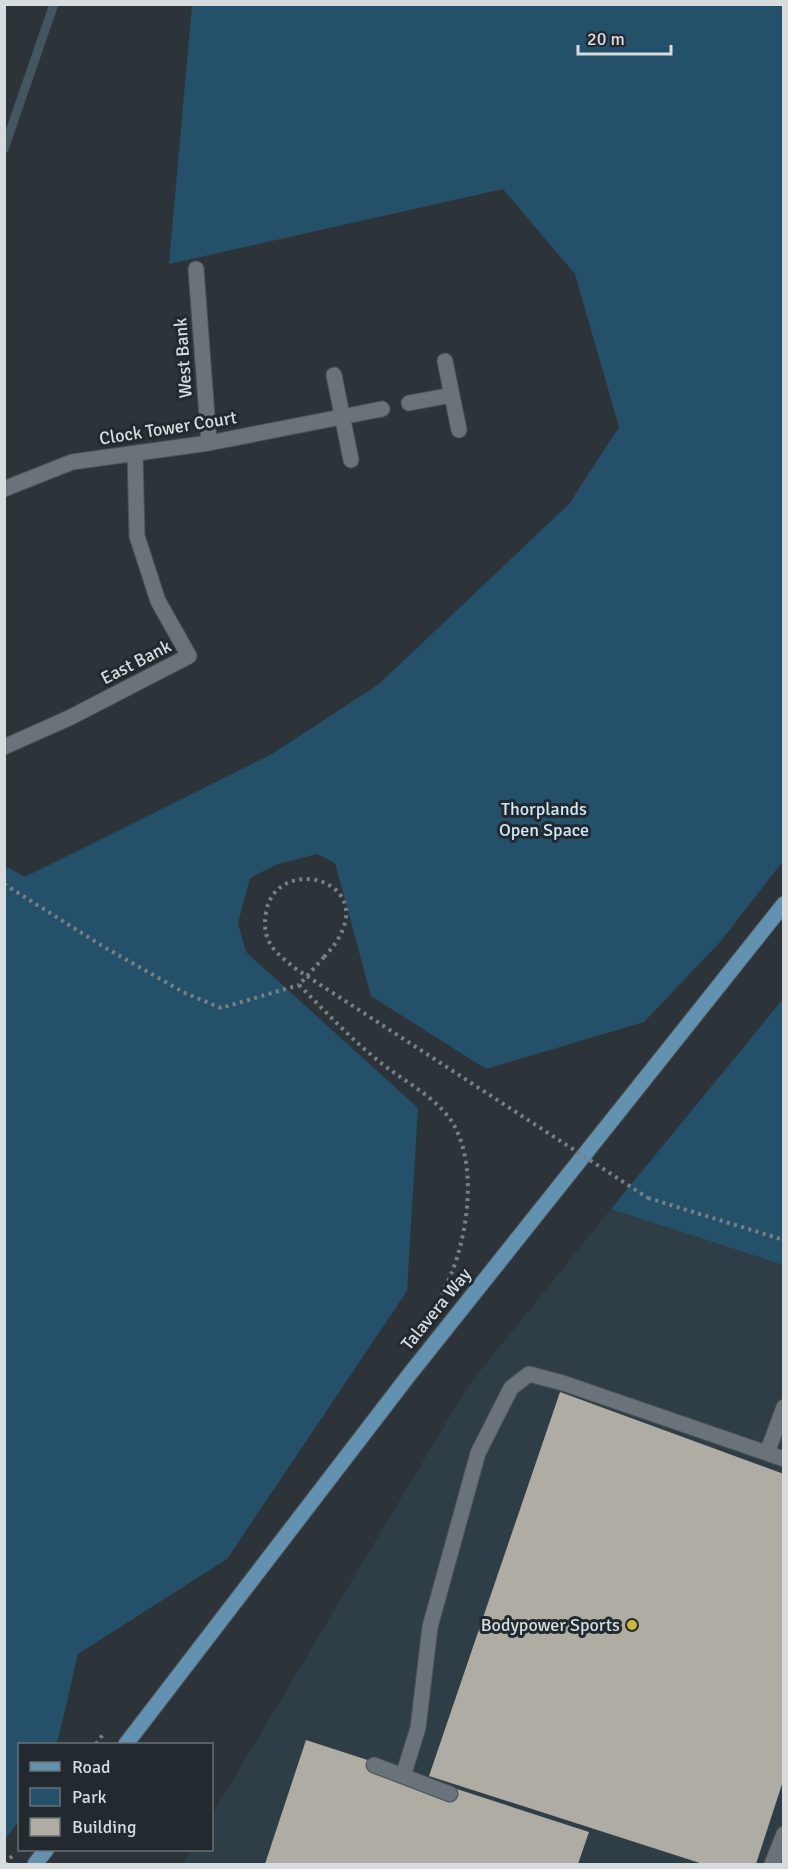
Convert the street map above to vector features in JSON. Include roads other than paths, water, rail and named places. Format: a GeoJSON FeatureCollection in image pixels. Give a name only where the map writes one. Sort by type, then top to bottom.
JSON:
{"type":"FeatureCollection","features":[{"type":"Feature","properties":{"kind":"main road","name":"Talavera Way"},"geometry":{"type":"LineString","coordinates":[[127,1743],[409,1375],[783,904]]}},
{"type":"Feature","properties":{"kind":"main road"},"geometry":{"type":"LineString","coordinates":[[35,1864],[45,1851]]}},
{"type":"Feature","properties":{"kind":"street","name":"West Bank"},"geometry":{"type":"LineString","coordinates":[[196,269],[209,443]]}},
{"type":"Feature","properties":{"kind":"street"},"geometry":{"type":"LineString","coordinates":[[445,361],[459,430]]}},
{"type":"Feature","properties":{"kind":"street"},"geometry":{"type":"LineString","coordinates":[[334,375],[351,460]]}},
{"type":"Feature","properties":{"kind":"street"},"geometry":{"type":"LineString","coordinates":[[409,403],[452,395]]}},
{"type":"Feature","properties":{"kind":"street","name":"Clock Tower Court"},"geometry":{"type":"LineString","coordinates":[[4,489],[72,462],[209,443],[382,409]]}},
{"type":"Feature","properties":{"kind":"street","name":"East Bank"},"geometry":{"type":"LineString","coordinates":[[4,747],[69,718],[189,656],[158,601],[137,536],[135,454]]}},
{"type":"Feature","properties":{"kind":"street"},"geometry":{"type":"LineString","coordinates":[[403,1776],[418,1728],[430,1627],[478,1453],[511,1388],[530,1374],[563,1383],[783,1459]]}},
{"type":"Feature","properties":{"kind":"street"},"geometry":{"type":"LineString","coordinates":[[767,1453],[783,1407]]}},
{"type":"Feature","properties":{"kind":"street"},"geometry":{"type":"LineString","coordinates":[[374,1765],[450,1794]]}},
{"type":"Feature","properties":{"kind":"street"},"geometry":{"type":"LineString","coordinates":[[776,1860],[783,1834]]}},
{"type":"Feature","properties":{"kind":"waterway"},"geometry":{"type":"LineString","coordinates":[[4,149],[54,4]]}},
{"type":"Feature","properties":{"kind":"place","name":"Bodypower Sports"},"geometry":{"type":"Point","coordinates":[632,1625]}},
{"type":"Feature","properties":{"kind":"park label","name":"Thorplands Open Space"},"geometry":{"type":"Point","coordinates":[544,819]}}]}
